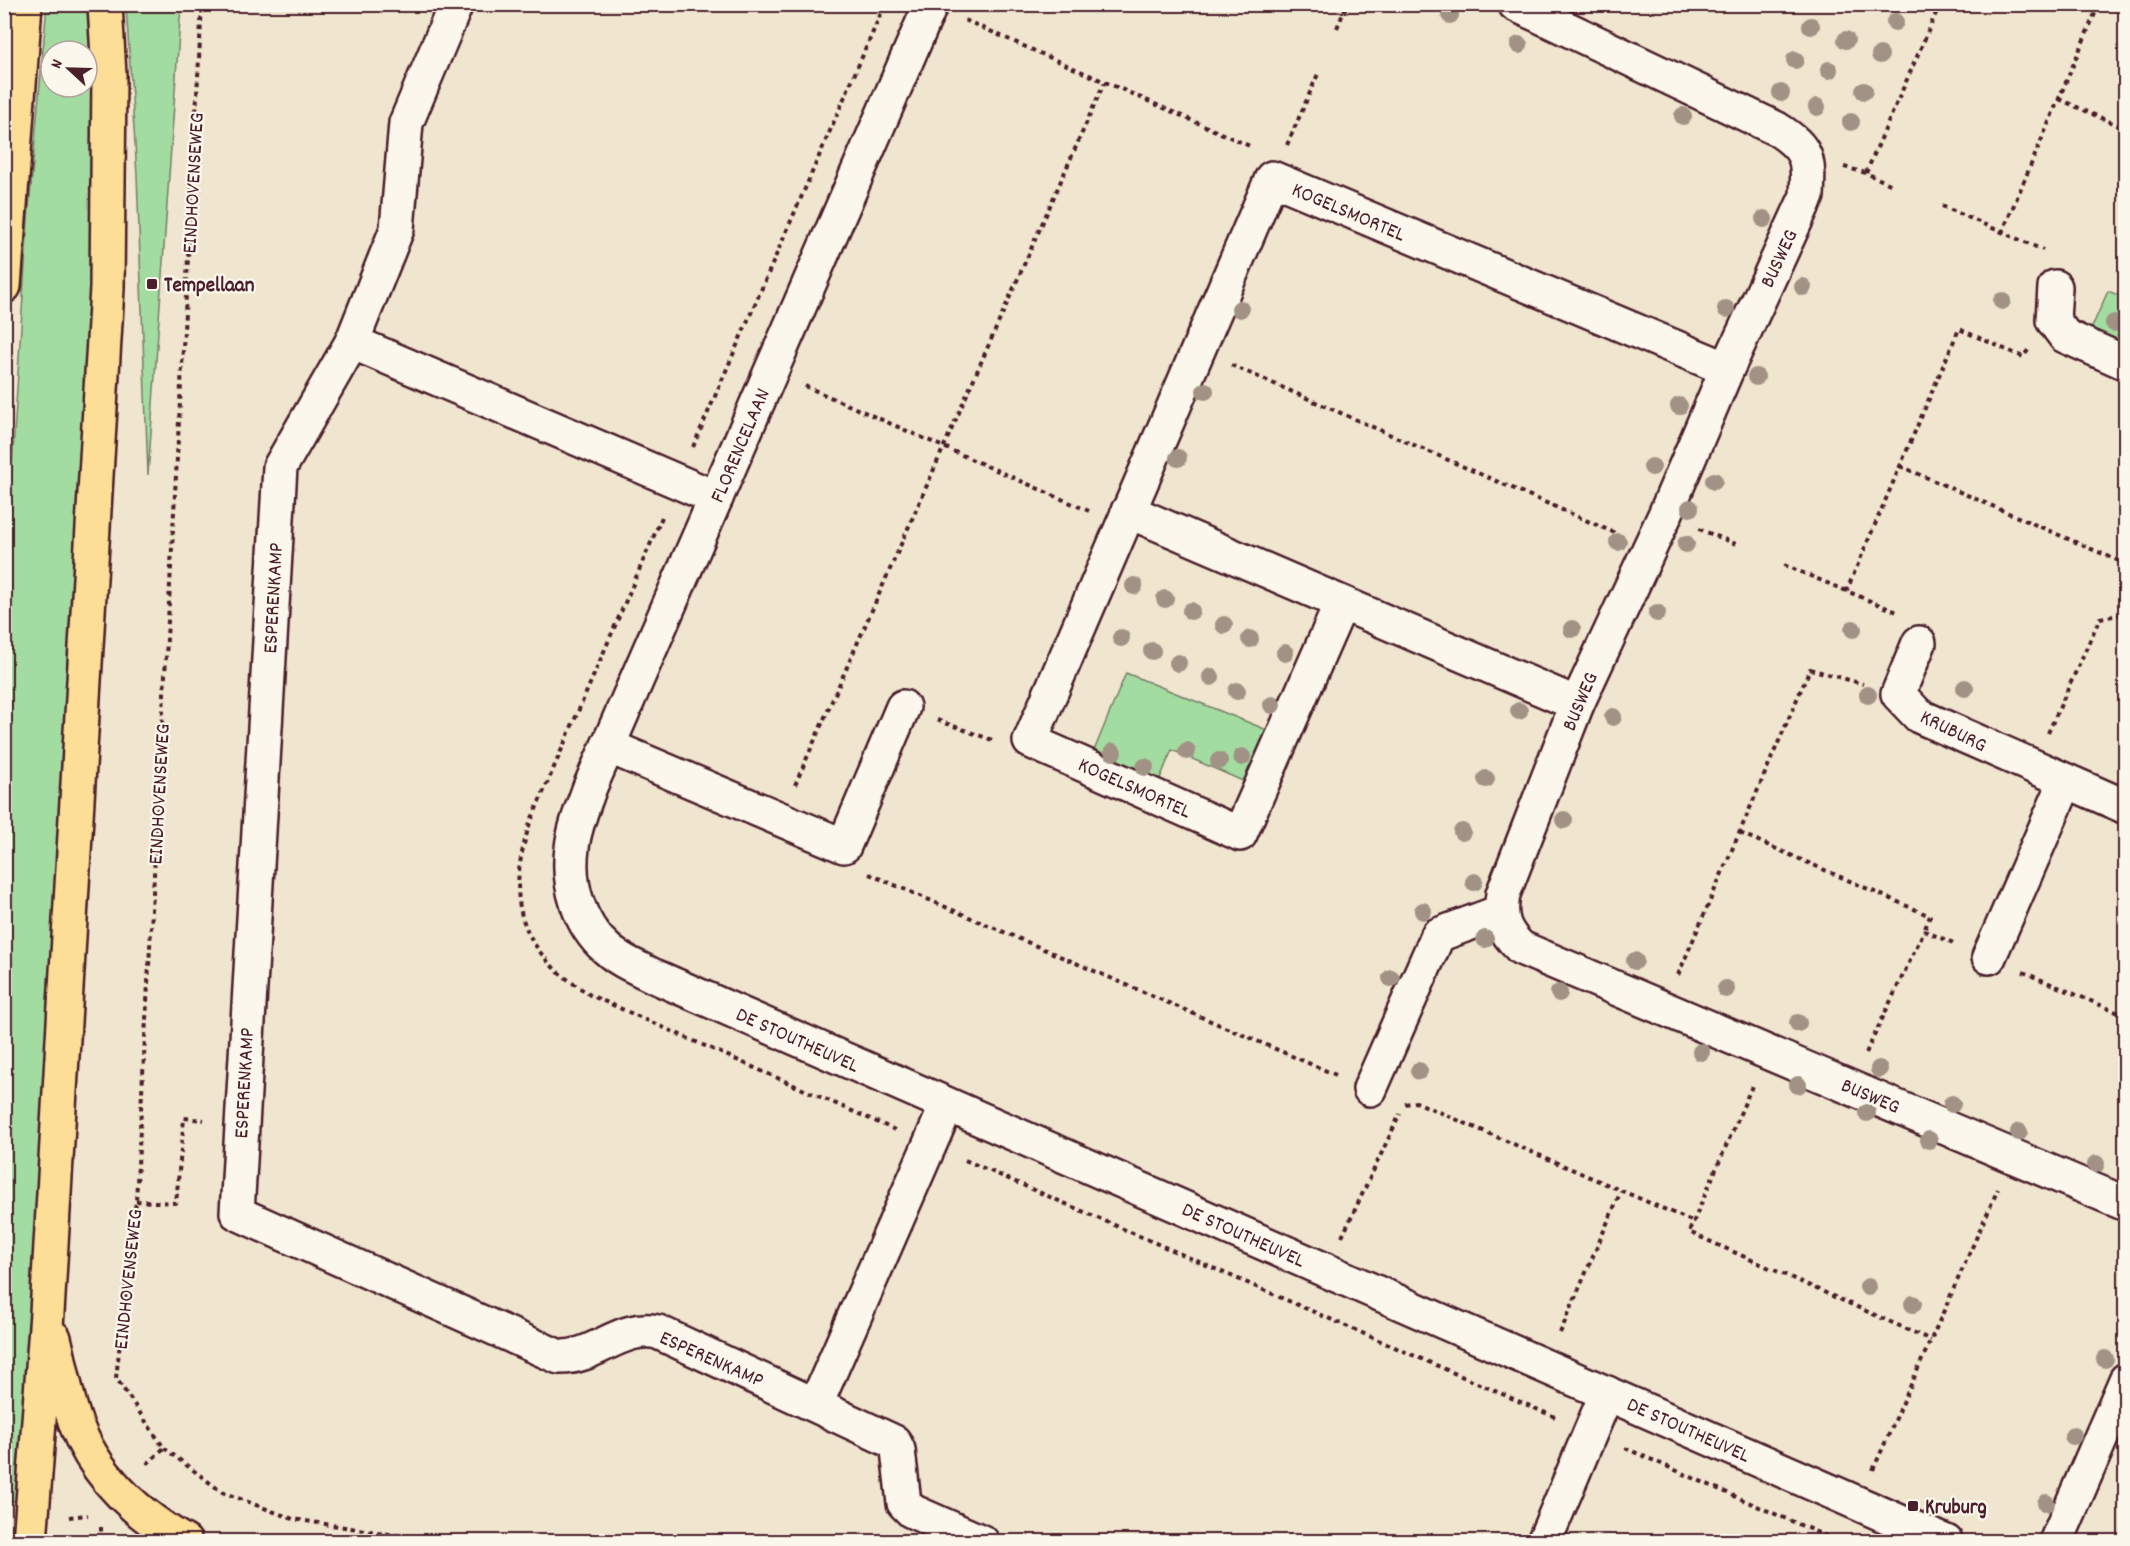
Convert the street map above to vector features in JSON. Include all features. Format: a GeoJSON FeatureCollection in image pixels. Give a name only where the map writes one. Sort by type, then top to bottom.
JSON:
{"type":"FeatureCollection","features":[{"type":"Feature","properties":{"kind":"main road"},"geometry":{"type":"LineString","coordinates":[[4,286],[26,4]]}},
{"type":"Feature","properties":{"kind":"main road"},"geometry":{"type":"LineString","coordinates":[[30,1542],[47,1313],[107,288],[109,75],[105,4]]}},
{"type":"Feature","properties":{"kind":"main road"},"geometry":{"type":"LineString","coordinates":[[47,1313],[72,1412],[89,1452],[116,1491],[149,1520],[185,1542]]}},
{"type":"Feature","properties":{"kind":"street","name":"ESPERENKAMP"},"geometry":{"type":"LineString","coordinates":[[456,4],[406,123],[397,229],[352,342],[280,466],[237,1213],[559,1357],[571,1358],[636,1330],[658,1332],[894,1442],[898,1450],[904,1503],[912,1511],[982,1542]]}},
{"type":"Feature","properties":{"kind":"street","name":"FLORENCELAAN"},"geometry":{"type":"LineString","coordinates":[[574,890],[571,871],[572,848],[578,820],[608,746],[931,4]]}},
{"type":"Feature","properties":{"kind":"street"},"geometry":{"type":"LineString","coordinates":[[1515,4],[1777,129],[1795,141],[1806,156]]}},
{"type":"Feature","properties":{"kind":"street","name":"BUSWEG"},"geometry":{"type":"LineString","coordinates":[[1806,156],[1807,196],[1727,369],[1665,515],[1577,704],[1503,894],[1500,912],[1511,939],[1521,948],[2126,1204]]}},
{"type":"Feature","properties":{"kind":"street","name":"KOGELSMORTEL"},"geometry":{"type":"LineString","coordinates":[[1341,604],[1240,834],[1030,741],[1276,169],[1727,369]]}},
{"type":"Feature","properties":{"kind":"street"},"geometry":{"type":"LineString","coordinates":[[2055,287],[2053,320],[2065,336],[2126,363]]}},
{"type":"Feature","properties":{"kind":"street"},"geometry":{"type":"LineString","coordinates":[[352,342],[716,498]]}},
{"type":"Feature","properties":{"kind":"street"},"geometry":{"type":"LineString","coordinates":[[1125,518],[1341,604],[1577,704]]}},
{"type":"Feature","properties":{"kind":"street","name":"KRUBURG"},"geometry":{"type":"LineString","coordinates":[[1919,643],[1898,694],[1919,716],[2126,807]]}},
{"type":"Feature","properties":{"kind":"street"},"geometry":{"type":"LineString","coordinates":[[608,746],[844,846],[903,707]]}},
{"type":"Feature","properties":{"kind":"street"},"geometry":{"type":"LineString","coordinates":[[1989,957],[2066,781]]}},
{"type":"Feature","properties":{"kind":"street","name":"DE STOUTHEUVEL"},"geometry":{"type":"LineString","coordinates":[[574,890],[581,914],[592,933],[606,949],[654,976],[1946,1542]]}},
{"type":"Feature","properties":{"kind":"street"},"geometry":{"type":"LineString","coordinates":[[1370,1089],[1438,935],[1500,912]]}},
{"type":"Feature","properties":{"kind":"street"},"geometry":{"type":"LineString","coordinates":[[816,1404],[947,1105]]}},
{"type":"Feature","properties":{"kind":"street"},"geometry":{"type":"LineString","coordinates":[[2056,1542],[2126,1380]]}},
{"type":"Feature","properties":{"kind":"street"},"geometry":{"type":"LineString","coordinates":[[1544,1542],[1607,1393]]}},
{"type":"Feature","properties":{"kind":"path","name":"EINDHOVENSEWEG"},"geometry":{"type":"LineString","coordinates":[[202,4],[136,1201],[116,1378],[164,1448],[222,1492],[293,1519],[441,1542]]}},
{"type":"Feature","properties":{"kind":"path"},"geometry":{"type":"LineString","coordinates":[[1337,28],[1347,4]]}},
{"type":"Feature","properties":{"kind":"path"},"geometry":{"type":"LineString","coordinates":[[1866,173],[1940,4]]}},
{"type":"Feature","properties":{"kind":"path"},"geometry":{"type":"LineString","coordinates":[[2002,233],[2099,4]]}},
{"type":"Feature","properties":{"kind":"path"},"geometry":{"type":"LineString","coordinates":[[964,19],[1104,83],[1276,169],[1318,74]]}},
{"type":"Feature","properties":{"kind":"path"},"geometry":{"type":"LineString","coordinates":[[780,819],[1104,83]]}},
{"type":"Feature","properties":{"kind":"path"},"geometry":{"type":"LineString","coordinates":[[2059,99],[2126,129]]}},
{"type":"Feature","properties":{"kind":"path"},"geometry":{"type":"LineString","coordinates":[[1806,156],[1866,173],[1892,185]]}},
{"type":"Feature","properties":{"kind":"path"},"geometry":{"type":"LineString","coordinates":[[1942,206],[2059,257],[2055,287]]}},
{"type":"Feature","properties":{"kind":"path"},"geometry":{"type":"LineString","coordinates":[[1846,592],[1959,329],[2023,357],[2053,320]]}},
{"type":"Feature","properties":{"kind":"path"},"geometry":{"type":"LineString","coordinates":[[1198,350],[1648,548]]}},
{"type":"Feature","properties":{"kind":"path"},"geometry":{"type":"LineString","coordinates":[[771,371],[944,447],[1125,518]]}},
{"type":"Feature","properties":{"kind":"path"},"geometry":{"type":"LineString","coordinates":[[1900,466],[2126,564]]}},
{"type":"Feature","properties":{"kind":"path"},"geometry":{"type":"LineString","coordinates":[[1784,566],[1914,619],[1919,643]]}},
{"type":"Feature","properties":{"kind":"path"},"geometry":{"type":"LineString","coordinates":[[2034,766],[2100,618],[2126,614]]}},
{"type":"Feature","properties":{"kind":"path"},"geometry":{"type":"LineString","coordinates":[[1663,1008],[1810,669],[1898,694]]}},
{"type":"Feature","properties":{"kind":"path"},"geometry":{"type":"LineString","coordinates":[[903,707],[992,740],[1030,741]]}},
{"type":"Feature","properties":{"kind":"path"},"geometry":{"type":"LineString","coordinates":[[1740,833],[1930,916],[1924,931]]}},
{"type":"Feature","properties":{"kind":"path"},"geometry":{"type":"LineString","coordinates":[[844,846],[855,867],[1405,1104],[1416,1102],[1694,1222]]}},
{"type":"Feature","properties":{"kind":"path","name":"DE STOUTHEUVEL"},"geometry":{"type":"LineString","coordinates":[[519,903],[527,931],[542,954],[558,971],[590,996],[1839,1542]]}},
{"type":"Feature","properties":{"kind":"path"},"geometry":{"type":"LineString","coordinates":[[1767,1052],[1689,1232],[1931,1340]]}},
{"type":"Feature","properties":{"kind":"path"},"geometry":{"type":"LineString","coordinates":[[1326,1270],[1405,1104]]}},
{"type":"Feature","properties":{"kind":"path"},"geometry":{"type":"LineString","coordinates":[[136,1201],[176,1203],[183,1127]]}},
{"type":"Feature","properties":{"kind":"path"},"geometry":{"type":"LineString","coordinates":[[1859,1503],[2013,1155]]}},
{"type":"Feature","properties":{"kind":"path"},"geometry":{"type":"LineString","coordinates":[[1545,1366],[1621,1191]]}},
{"type":"Feature","properties":{"kind":"path"},"geometry":{"type":"LineString","coordinates":[[101,1542],[100,1512],[116,1491],[164,1448]]}},
{"type":"Feature","properties":{"kind":"green space"},"geometry":{"type":"Polygon","coordinates":[[[47,5],[89,5],[90,39],[44,39],[47,5]]]}},
{"type":"Feature","properties":{"kind":"green space"},"geometry":{"type":"Polygon","coordinates":[[[126,5],[181,5],[148,475],[137,175],[126,5]]]}},
{"type":"Feature","properties":{"kind":"green space"},"geometry":{"type":"Polygon","coordinates":[[[39,95],[39,99],[92,99],[88,343],[29,1502],[5,1500],[4,589],[28,219],[39,95]]]}},
{"type":"Feature","properties":{"kind":"green space"},"geometry":{"type":"Polygon","coordinates":[[[2108,291],[2125,298],[2123,350],[2088,336],[2108,291]]]}},
{"type":"Feature","properties":{"kind":"green space"},"geometry":{"type":"Polygon","coordinates":[[[1126,673],[1267,730],[1245,782],[1172,750],[1158,783],[1093,753],[1126,673]]]}},
{"type":"Feature","properties":{"kind":"place","name":"Tempellaan"},"geometry":{"type":"Point","coordinates":[152,284]}},
{"type":"Feature","properties":{"kind":"place","name":"Kruburg"},"geometry":{"type":"Point","coordinates":[1913,1506]}}]}
